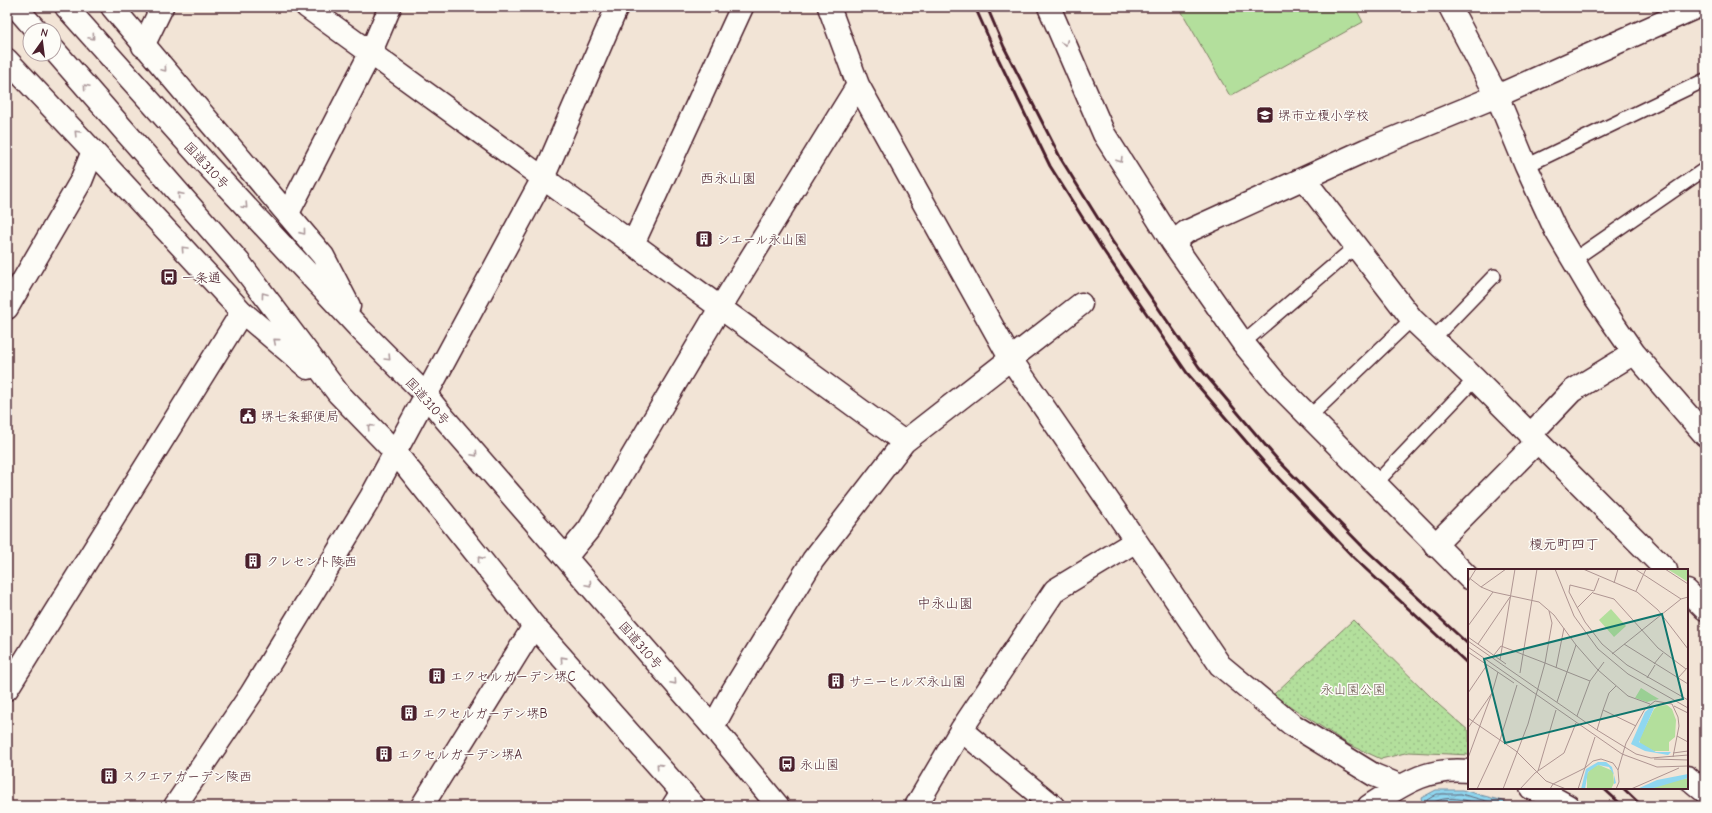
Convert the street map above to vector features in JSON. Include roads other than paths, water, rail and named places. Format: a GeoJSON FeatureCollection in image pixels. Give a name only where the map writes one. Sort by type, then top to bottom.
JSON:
{"type":"FeatureCollection","features":[{"type":"Feature","properties":{"kind":"main road"},"geometry":{"type":"LineString","coordinates":[[16,7],[29,22]]}},
{"type":"Feature","properties":{"kind":"main road","name":"国道310号"},"geometry":{"type":"LineString","coordinates":[[66,7],[208,166],[361,330],[425,394],[445,419],[713,727],[778,806]]}},
{"type":"Feature","properties":{"kind":"main road"},"geometry":{"type":"LineString","coordinates":[[112,7],[143,46],[288,213],[323,256],[361,330]]}},
{"type":"Feature","properties":{"kind":"main road"},"geometry":{"type":"LineString","coordinates":[[143,46],[162,7]]}},
{"type":"Feature","properties":{"kind":"main road"},"geometry":{"type":"LineString","coordinates":[[307,7],[904,442]]}},
{"type":"Feature","properties":{"kind":"main road"},"geometry":{"type":"LineString","coordinates":[[288,213],[370,54],[390,7]]}},
{"type":"Feature","properties":{"kind":"main road"},"geometry":{"type":"LineString","coordinates":[[175,806],[251,694],[371,496],[543,178],[617,7]]}},
{"type":"Feature","properties":{"kind":"main road"},"geometry":{"type":"LineString","coordinates":[[633,244],[742,7]]}},
{"type":"Feature","properties":{"kind":"main road"},"geometry":{"type":"LineString","coordinates":[[829,7],[858,86],[1010,358],[1220,665],[1291,724],[1374,775],[1401,786]]}},
{"type":"Feature","properties":{"kind":"main road"},"geometry":{"type":"LineString","coordinates":[[1050,7],[1104,134],[1173,243],[1243,343],[1274,382],[1468,577]]}},
{"type":"Feature","properties":{"kind":"main road"},"geometry":{"type":"LineString","coordinates":[[1450,7],[1497,96],[1526,166],[1556,231],[1595,298],[1634,353],[1705,435]]}},
{"type":"Feature","properties":{"kind":"main road"},"geometry":{"type":"LineString","coordinates":[[1173,243],[1186,232],[1366,150],[1497,96],[1697,7]]}},
{"type":"Feature","properties":{"kind":"main road"},"geometry":{"type":"LineString","coordinates":[[62,59],[239,262],[338,393]]}},
{"type":"Feature","properties":{"kind":"main road"},"geometry":{"type":"LineString","coordinates":[[8,63],[94,151],[242,312],[338,393],[394,452],[534,626],[683,801]]}},
{"type":"Feature","properties":{"kind":"main road"},"geometry":{"type":"LineString","coordinates":[[566,557],[589,529],[720,308],[858,86]]}},
{"type":"Feature","properties":{"kind":"main road"},"geometry":{"type":"LineString","coordinates":[[7,308],[81,181],[94,151]]}},
{"type":"Feature","properties":{"kind":"main road"},"geometry":{"type":"LineString","coordinates":[[1304,179],[1412,319],[1475,378],[1665,569]]}},
{"type":"Feature","properties":{"kind":"main road"},"geometry":{"type":"LineString","coordinates":[[713,727],[732,692],[813,560],[904,442],[1081,304]]}},
{"type":"Feature","properties":{"kind":"main road"},"geometry":{"type":"LineString","coordinates":[[7,689],[242,312]]}},
{"type":"Feature","properties":{"kind":"main road"},"geometry":{"type":"LineString","coordinates":[[1435,545],[1534,438],[1572,392],[1634,353]]}},
{"type":"Feature","properties":{"kind":"main road"},"geometry":{"type":"LineString","coordinates":[[916,806],[961,730],[1055,590],[1136,541]]}},
{"type":"Feature","properties":{"kind":"main road"},"geometry":{"type":"LineString","coordinates":[[1688,592],[1705,609]]}},
{"type":"Feature","properties":{"kind":"main road"},"geometry":{"type":"LineString","coordinates":[[422,806],[534,626]]}},
{"type":"Feature","properties":{"kind":"main road"},"geometry":{"type":"LineString","coordinates":[[961,730],[1053,806]]}},
{"type":"Feature","properties":{"kind":"main road"},"geometry":{"type":"LineString","coordinates":[[1369,806],[1401,786],[1434,772],[1452,769],[1468,771]]}},
{"type":"Feature","properties":{"kind":"main road"},"geometry":{"type":"LineString","coordinates":[[1688,778],[1705,792]]}},
{"type":"Feature","properties":{"kind":"main road"},"geometry":{"type":"LineString","coordinates":[[1532,789],[1550,796],[1568,806]]}},
{"type":"Feature","properties":{"kind":"lane"},"geometry":{"type":"LineString","coordinates":[[1526,166],[1705,80]]}},
{"type":"Feature","properties":{"kind":"lane"},"geometry":{"type":"LineString","coordinates":[[1573,260],[1705,170]]}},
{"type":"Feature","properties":{"kind":"lane"},"geometry":{"type":"LineString","coordinates":[[1243,343],[1356,246]]}},
{"type":"Feature","properties":{"kind":"lane"},"geometry":{"type":"LineString","coordinates":[[1433,339],[1494,276]]}},
{"type":"Feature","properties":{"kind":"lane"},"geometry":{"type":"LineString","coordinates":[[1309,417],[1412,319]]}},
{"type":"Feature","properties":{"kind":"lane"},"geometry":{"type":"LineString","coordinates":[[1375,484],[1475,378]]}},
{"type":"Feature","properties":{"kind":"water"},"geometry":{"type":"Polygon","coordinates":[[[1436,790],[1462,790],[1503,801],[1513,806],[1424,806],[1421,798],[1436,790]]]}},
{"type":"Feature","properties":{"kind":"railway"},"geometry":{"type":"LineString","coordinates":[[975,7],[1050,166],[1101,247],[1187,373],[1268,467],[1354,558],[1468,664]]}},
{"type":"Feature","properties":{"kind":"railway"},"geometry":{"type":"LineString","coordinates":[[987,7],[1004,47],[1061,159],[1112,241],[1199,367],[1277,459],[1363,547],[1468,644]]}},
{"type":"Feature","properties":{"kind":"railway"},"geometry":{"type":"LineString","coordinates":[[1604,789],[1623,806]]}},
{"type":"Feature","properties":{"kind":"railway"},"geometry":{"type":"LineString","coordinates":[[1624,789],[1642,806]]}},
{"type":"Feature","properties":{"kind":"place","name":"堺市立榎小学校"},"geometry":{"type":"Point","coordinates":[1265,115]}},
{"type":"Feature","properties":{"kind":"place","name":"シエール永山園"},"geometry":{"type":"Point","coordinates":[704,239]}},
{"type":"Feature","properties":{"kind":"place","name":"一条通"},"geometry":{"type":"Point","coordinates":[169,277]}},
{"type":"Feature","properties":{"kind":"place","name":"堺七条郵便局"},"geometry":{"type":"Point","coordinates":[248,416]}},
{"type":"Feature","properties":{"kind":"place","name":"クレセント陵西"},"geometry":{"type":"Point","coordinates":[253,561]}},
{"type":"Feature","properties":{"kind":"place","name":"エクセルガーデン堺C"},"geometry":{"type":"Point","coordinates":[437,676]}},
{"type":"Feature","properties":{"kind":"place","name":"サニーヒルズ永山園"},"geometry":{"type":"Point","coordinates":[836,681]}},
{"type":"Feature","properties":{"kind":"place","name":"エクセルガーデン堺B"},"geometry":{"type":"Point","coordinates":[409,713]}},
{"type":"Feature","properties":{"kind":"place","name":"エクセルガーデン堺A"},"geometry":{"type":"Point","coordinates":[384,754]}},
{"type":"Feature","properties":{"kind":"place","name":"永山園"},"geometry":{"type":"Point","coordinates":[787,764]}},
{"type":"Feature","properties":{"kind":"place","name":"スクエアガーデン陵西"},"geometry":{"type":"Point","coordinates":[109,776]}},
{"type":"Feature","properties":{"kind":"district","name":"西永山園"},"geometry":{"type":"Point","coordinates":[728,178]}},
{"type":"Feature","properties":{"kind":"district","name":"榎元町四丁"},"geometry":{"type":"Point","coordinates":[1564,544]}},
{"type":"Feature","properties":{"kind":"district","name":"中永山園"},"geometry":{"type":"Point","coordinates":[945,603]}},
{"type":"Feature","properties":{"kind":"park label","name":"永山園公園"},"geometry":{"type":"Point","coordinates":[1353,689]}}]}
